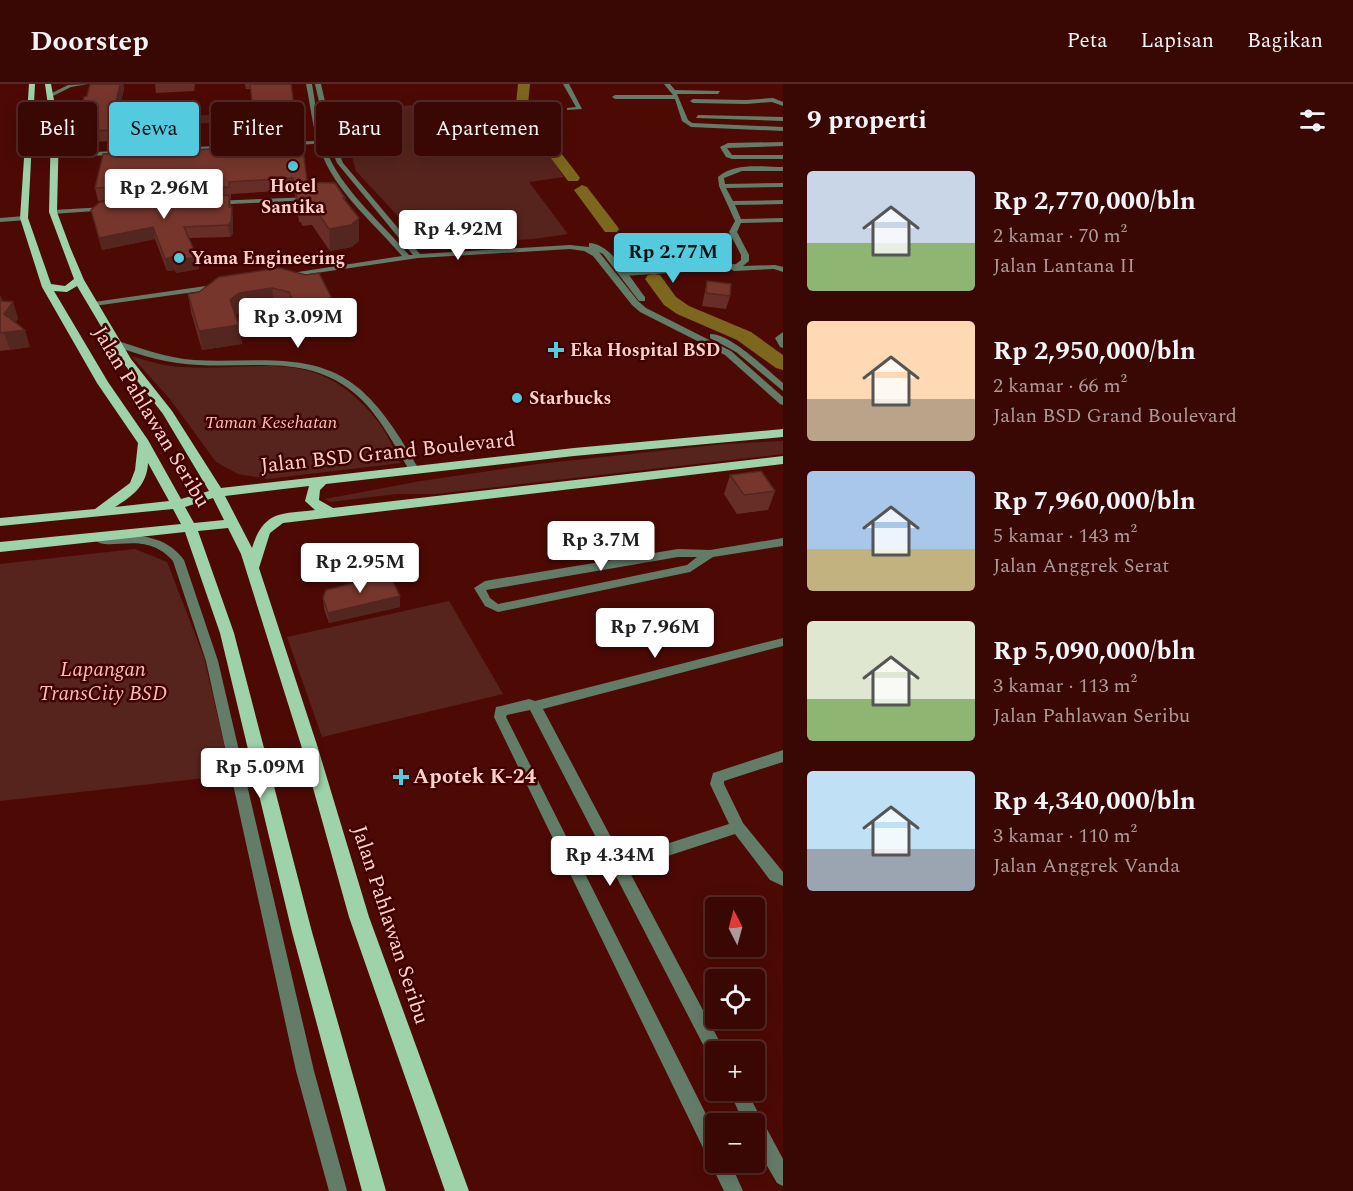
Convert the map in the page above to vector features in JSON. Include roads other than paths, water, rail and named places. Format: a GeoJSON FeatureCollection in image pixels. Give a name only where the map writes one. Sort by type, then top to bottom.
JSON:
{"type":"FeatureCollection","features":[{"type":"Feature","properties":{"kind":"main road","name":"Jalan Pahlawan Seribu"},"geometry":{"type":"LineString","coordinates":[[32,84],[24,218],[47,287],[103,383],[142,440],[190,528],[227,633],[302,932],[374,1191]]}},
{"type":"Feature","properties":{"kind":"main road","name":"Jalan Pahlawan Seribu"},"geometry":{"type":"LineString","coordinates":[[48,84],[51,102]]}},
{"type":"Feature","properties":{"kind":"main road","name":"Jalan Pahlawan Seribu"},"geometry":{"type":"LineString","coordinates":[[55,156],[52,212],[79,280],[117,344],[168,413],[217,493],[253,567],[306,734],[359,917],[457,1191]]}},
{"type":"Feature","properties":{"kind":"main road"},"geometry":{"type":"LineString","coordinates":[[47,287],[67,289],[79,280]]}},
{"type":"Feature","properties":{"kind":"main road","name":"Jalan BSD Grand Boulevard"},"geometry":{"type":"LineString","coordinates":[[0,522],[176,505],[217,493],[321,483],[585,451],[783,433]]}},
{"type":"Feature","properties":{"kind":"main road"},"geometry":{"type":"LineString","coordinates":[[93,513],[123,497],[136,486],[144,468],[142,440]]}},
{"type":"Feature","properties":{"kind":"main road"},"geometry":{"type":"LineString","coordinates":[[253,567],[264,531],[279,519],[783,460]]}},
{"type":"Feature","properties":{"kind":"main road"},"geometry":{"type":"LineString","coordinates":[[321,483],[314,489],[312,501],[330,512]]}},
{"type":"Feature","properties":{"kind":"main road"},"geometry":{"type":"LineString","coordinates":[[65,539],[81,533],[85,528],[84,521],[78,515]]}},
{"type":"Feature","properties":{"kind":"main road"},"geometry":{"type":"LineString","coordinates":[[0,547],[233,523]]}},
{"type":"Feature","properties":{"kind":"street"},"geometry":{"type":"LineString","coordinates":[[50,96],[70,86],[85,84]]}},
{"type":"Feature","properties":{"kind":"street"},"geometry":{"type":"LineString","coordinates":[[309,84],[316,118]]}},
{"type":"Feature","properties":{"kind":"street"},"geometry":{"type":"LineString","coordinates":[[318,84],[322,102]]}},
{"type":"Feature","properties":{"kind":"street"},"geometry":{"type":"LineString","coordinates":[[566,84],[580,108],[568,106],[573,117]]}},
{"type":"Feature","properties":{"kind":"street"},"geometry":{"type":"LineString","coordinates":[[667,84],[676,95],[685,121],[691,125],[783,129]]}},
{"type":"Feature","properties":{"kind":"street"},"geometry":{"type":"LineString","coordinates":[[615,97],[718,92]]}},
{"type":"Feature","properties":{"kind":"street"},"geometry":{"type":"LineString","coordinates":[[773,100],[774,97],[780,95]]}},
{"type":"Feature","properties":{"kind":"street"},"geometry":{"type":"LineString","coordinates":[[693,101],[773,100],[783,104]]}},
{"type":"Feature","properties":{"kind":"street"},"geometry":{"type":"LineString","coordinates":[[698,117],[783,119]]}},
{"type":"Feature","properties":{"kind":"street"},"geometry":{"type":"LineString","coordinates":[[720,133],[770,132],[775,133],[783,142]]}},
{"type":"Feature","properties":{"kind":"street"},"geometry":{"type":"LineString","coordinates":[[97,154],[316,142]]}},
{"type":"Feature","properties":{"kind":"street"},"geometry":{"type":"LineString","coordinates":[[783,142],[723,147],[728,156],[732,157],[783,157]]}},
{"type":"Feature","properties":{"kind":"street"},"geometry":{"type":"LineString","coordinates":[[326,156],[330,165],[353,196],[405,256]]}},
{"type":"Feature","properties":{"kind":"street"},"geometry":{"type":"LineString","coordinates":[[337,156],[340,163],[416,254]]}},
{"type":"Feature","properties":{"kind":"street"},"geometry":{"type":"LineString","coordinates":[[739,221],[722,186],[721,177],[726,173],[783,170]]}},
{"type":"Feature","properties":{"kind":"street"},"geometry":{"type":"LineString","coordinates":[[722,186],[783,185]]}},
{"type":"Feature","properties":{"kind":"street"},"geometry":{"type":"LineString","coordinates":[[343,196],[353,196]]}},
{"type":"Feature","properties":{"kind":"street"},"geometry":{"type":"LineString","coordinates":[[201,204],[323,197]]}},
{"type":"Feature","properties":{"kind":"street"},"geometry":{"type":"LineString","coordinates":[[731,203],[783,202]]}},
{"type":"Feature","properties":{"kind":"street"},"geometry":{"type":"LineString","coordinates":[[52,212],[120,208]]}},
{"type":"Feature","properties":{"kind":"street"},"geometry":{"type":"LineString","coordinates":[[0,220],[24,218]]}},
{"type":"Feature","properties":{"kind":"street"},"geometry":{"type":"LineString","coordinates":[[739,221],[783,220]]}},
{"type":"Feature","properties":{"kind":"street"},"geometry":{"type":"LineString","coordinates":[[721,268],[738,266],[746,261],[733,232],[739,221]]}},
{"type":"Feature","properties":{"kind":"street"},"geometry":{"type":"LineString","coordinates":[[746,227],[783,226]]}},
{"type":"Feature","properties":{"kind":"street"},"geometry":{"type":"LineString","coordinates":[[278,274],[416,254],[578,242],[592,245],[606,252],[642,299],[660,311],[739,350],[783,388]]}},
{"type":"Feature","properties":{"kind":"street"},"geometry":{"type":"LineString","coordinates":[[416,254],[586,249],[596,254],[643,310],[728,353],[783,402]]}},
{"type":"Feature","properties":{"kind":"street"},"geometry":{"type":"LineString","coordinates":[[623,274],[721,268],[775,267],[783,270]]}},
{"type":"Feature","properties":{"kind":"street"},"geometry":{"type":"LineString","coordinates":[[92,301],[232,281]]}},
{"type":"Feature","properties":{"kind":"street"},"geometry":{"type":"LineString","coordinates":[[620,284],[630,284]]}},
{"type":"Feature","properties":{"kind":"street"},"geometry":{"type":"LineString","coordinates":[[783,335],[779,338],[783,345]]}},
{"type":"Feature","properties":{"kind":"street"},"geometry":{"type":"LineString","coordinates":[[117,344],[154,357],[178,362],[273,360],[293,362],[322,370],[357,391],[382,418],[415,471]]}},
{"type":"Feature","properties":{"kind":"street"},"geometry":{"type":"LineString","coordinates":[[65,539],[153,541],[167,548],[178,560],[212,661],[305,1071],[338,1191]]}},
{"type":"Feature","properties":{"kind":"street"},"geometry":{"type":"LineString","coordinates":[[710,554],[690,568],[498,608],[492,606],[483,597],[480,588],[485,585],[678,554],[710,554],[783,542]]}},
{"type":"Feature","properties":{"kind":"street"},"geometry":{"type":"LineString","coordinates":[[705,1132],[500,717],[501,711],[783,642]]}},
{"type":"Feature","properties":{"kind":"street"},"geometry":{"type":"LineString","coordinates":[[532,705],[710,1041]]}},
{"type":"Feature","properties":{"kind":"street"},"geometry":{"type":"LineString","coordinates":[[783,756],[718,777],[717,784],[738,827],[775,875],[783,879]]}},
{"type":"Feature","properties":{"kind":"street"},"geometry":{"type":"LineString","coordinates":[[618,866],[738,827]]}},
{"type":"Feature","properties":{"kind":"street"},"geometry":{"type":"LineString","coordinates":[[765,1144],[783,1178]]}},
{"type":"Feature","properties":{"kind":"street"},"geometry":{"type":"LineString","coordinates":[[725,1173],[734,1191]]}},
{"type":"Feature","properties":{"kind":"waterway"},"geometry":{"type":"LineString","coordinates":[[524,84],[522,104],[525,114],[573,178]]}},
{"type":"Feature","properties":{"kind":"waterway"},"geometry":{"type":"LineString","coordinates":[[582,190],[611,229]]}},
{"type":"Feature","properties":{"kind":"waterway"},"geometry":{"type":"LineString","coordinates":[[628,250],[643,268]]}},
{"type":"Feature","properties":{"kind":"waterway"},"geometry":{"type":"LineString","coordinates":[[654,279],[670,301],[683,310],[744,336],[783,364]]}},
{"type":"Feature","properties":{"kind":"place","name":"Hotel Santika"},"geometry":{"type":"Point","coordinates":[293,166]}},
{"type":"Feature","properties":{"kind":"place","name":"Yama Engineering"},"geometry":{"type":"Point","coordinates":[179,258]}},
{"type":"Feature","properties":{"kind":"place","name":"Eka Hospital BSD"},"geometry":{"type":"Point","coordinates":[556,350]}},
{"type":"Feature","properties":{"kind":"place","name":"Starbucks"},"geometry":{"type":"Point","coordinates":[517,398]}},
{"type":"Feature","properties":{"kind":"place","name":"Apotek K-24"},"geometry":{"type":"Point","coordinates":[401,777]}},
{"type":"Feature","properties":{"kind":"park label","name":"Taman Kesehatan"},"geometry":{"type":"Point","coordinates":[271,422]}},
{"type":"Feature","properties":{"kind":"park label","name":"Lapangan TransCity BSD"},"geometry":{"type":"Point","coordinates":[103,682]}}]}
